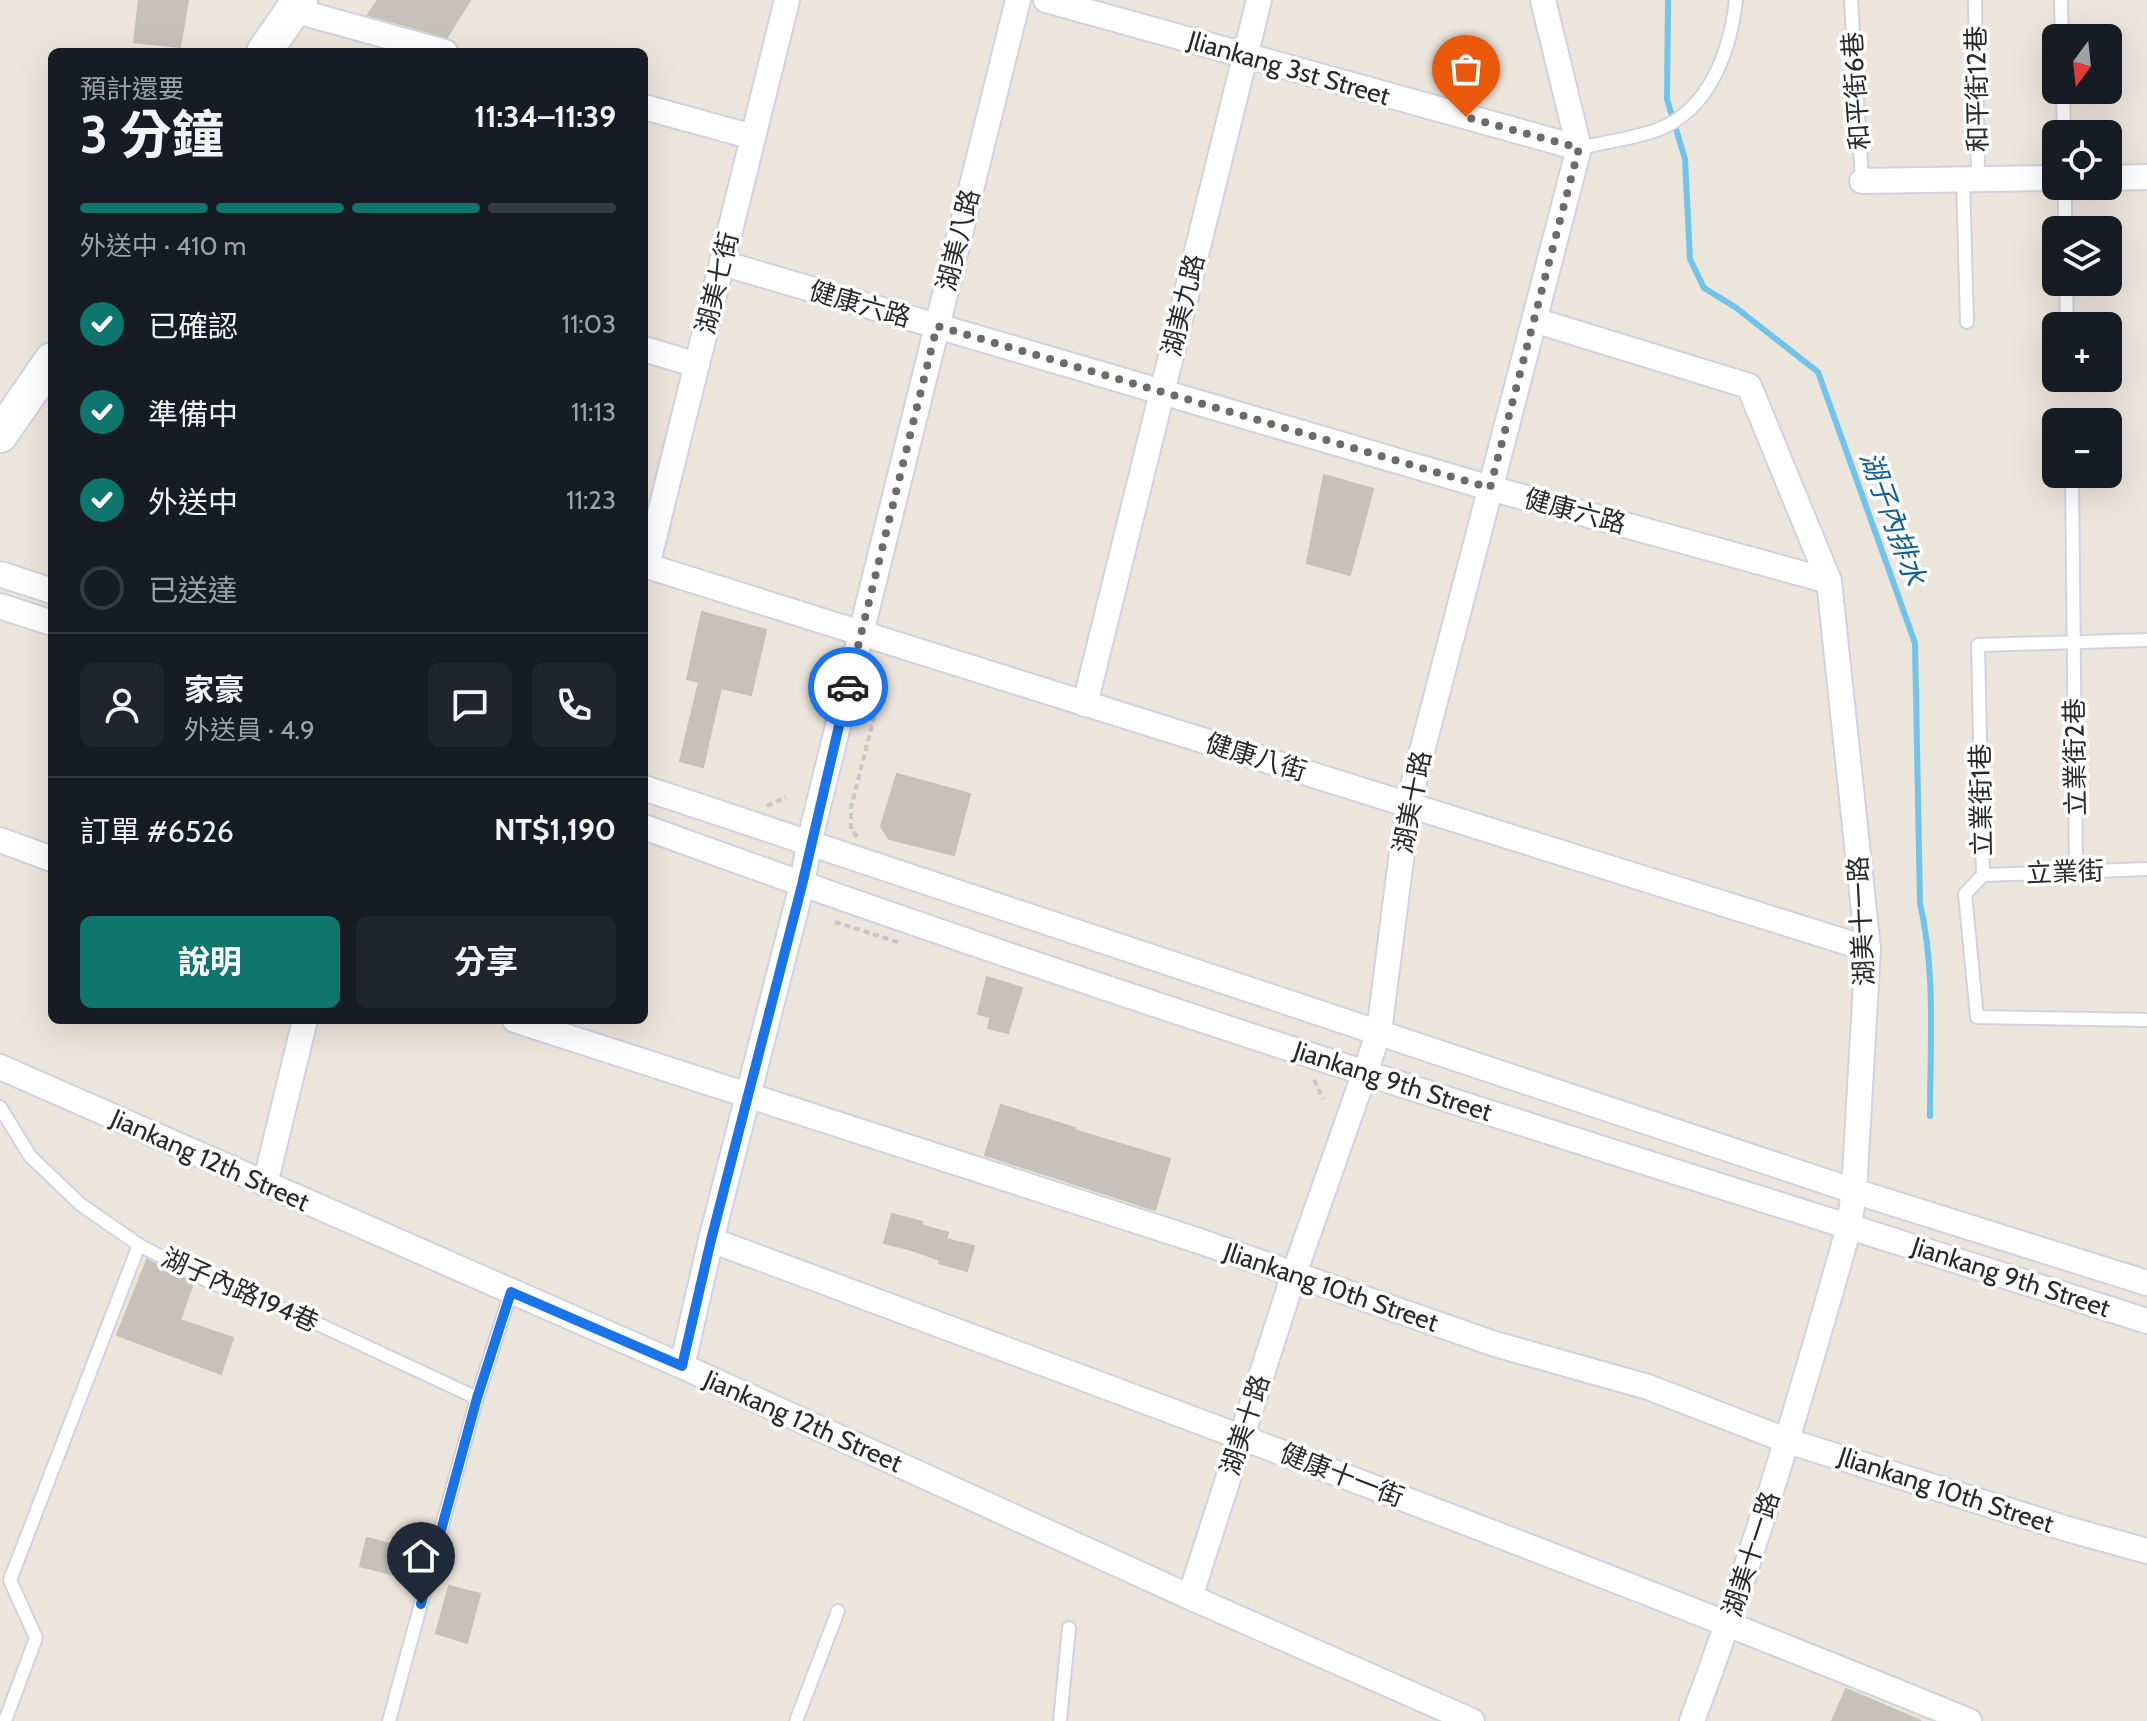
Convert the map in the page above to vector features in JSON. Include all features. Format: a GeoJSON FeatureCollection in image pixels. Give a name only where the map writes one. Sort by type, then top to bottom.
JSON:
{"type":"FeatureCollection","features":[{"type":"Feature","properties":{"kind":"street","name":"湖美七街"},"geometry":{"type":"LineString","coordinates":[[648,558],[787,0]]}},
{"type":"Feature","properties":{"kind":"street","name":"湖美八路"},"geometry":{"type":"LineString","coordinates":[[682,1366],[1018,0]]}},
{"type":"Feature","properties":{"kind":"street","name":"Jliankang 3st Street"},"geometry":{"type":"LineString","coordinates":[[1046,0],[1579,148]]}},
{"type":"Feature","properties":{"kind":"street","name":"湖美九路"},"geometry":{"type":"LineString","coordinates":[[1085,704],[1259,0]]}},
{"type":"Feature","properties":{"kind":"street","name":"湖美十路"},"geometry":{"type":"LineString","coordinates":[[1190,1597],[1294,1274],[1379,1032],[1408,805],[1579,148],[1543,0]]}},
{"type":"Feature","properties":{"kind":"street"},"geometry":{"type":"LineString","coordinates":[[267,48],[297,5],[432,48]]}},
{"type":"Feature","properties":{"kind":"street"},"geometry":{"type":"LineString","coordinates":[[648,108],[753,137]]}},
{"type":"Feature","properties":{"kind":"street"},"geometry":{"type":"LineString","coordinates":[[2122,178],[2147,177]]}},
{"type":"Feature","properties":{"kind":"street"},"geometry":{"type":"LineString","coordinates":[[1862,181],[2042,178]]}},
{"type":"Feature","properties":{"kind":"street","name":"健康六路"},"geometry":{"type":"LineString","coordinates":[[722,263],[1490,488],[1829,581]]}},
{"type":"Feature","properties":{"kind":"street","name":"湖美十一路"},"geometry":{"type":"LineString","coordinates":[[1534,320],[1749,386],[1829,581],[1868,949],[1854,1191],[1849,1227],[1788,1441],[1729,1623],[1692,1721]]}},
{"type":"Feature","properties":{"kind":"street"},"geometry":{"type":"LineString","coordinates":[[648,350],[697,365]]}},
{"type":"Feature","properties":{"kind":"street"},"geometry":{"type":"LineString","coordinates":[[0,435],[48,373]]}},
{"type":"Feature","properties":{"kind":"street","name":"健康八街"},"geometry":{"type":"LineString","coordinates":[[648,567],[1868,949]]}},
{"type":"Feature","properties":{"kind":"street"},"geometry":{"type":"LineString","coordinates":[[0,574],[48,590]]}},
{"type":"Feature","properties":{"kind":"street"},"geometry":{"type":"LineString","coordinates":[[0,606],[48,622]]}},
{"type":"Feature","properties":{"kind":"street"},"geometry":{"type":"LineString","coordinates":[[648,789],[1854,1191],[2147,1283]]}},
{"type":"Feature","properties":{"kind":"street","name":"Jiankang 9th Street"},"geometry":{"type":"LineString","coordinates":[[648,828],[802,885],[1366,1073],[2147,1321]]}},
{"type":"Feature","properties":{"kind":"street"},"geometry":{"type":"LineString","coordinates":[[0,840],[48,858]]}},
{"type":"Feature","properties":{"kind":"street"},"geometry":{"type":"LineString","coordinates":[[265,1184],[304,1024]]}},
{"type":"Feature","properties":{"kind":"street","name":"Jliankang 10th Street"},"geometry":{"type":"LineString","coordinates":[[527,1024],[1294,1274],[1495,1344],[1648,1387],[1788,1441],[2147,1551]]}},
{"type":"Feature","properties":{"kind":"street","name":"Jiankang 12th Street"},"geometry":{"type":"LineString","coordinates":[[0,1067],[682,1366],[1190,1597],[1472,1721]]}},
{"type":"Feature","properties":{"kind":"street","name":"健康十一街"},"geometry":{"type":"LineString","coordinates":[[711,1240],[1241,1436],[1729,1623],[1969,1721]]}},
{"type":"Feature","properties":{"kind":"lane"},"geometry":{"type":"LineString","coordinates":[[1579,148],[1658,129],[1689,111],[1701,99],[1720,66],[1733,30],[1736,0]]}},
{"type":"Feature","properties":{"kind":"lane","name":"和平街6巷"},"geometry":{"type":"LineString","coordinates":[[1851,0],[1862,181]]}},
{"type":"Feature","properties":{"kind":"lane","name":"和平街12巷"},"geometry":{"type":"LineString","coordinates":[[1967,322],[1975,0]]}},
{"type":"Feature","properties":{"kind":"lane"},"geometry":{"type":"LineString","coordinates":[[2061,0],[2062,24]]}},
{"type":"Feature","properties":{"kind":"lane","name":"立業街2巷"},"geometry":{"type":"LineString","coordinates":[[2072,488],[2076,871]]}},
{"type":"Feature","properties":{"kind":"lane"},"geometry":{"type":"LineString","coordinates":[[2074,643],[2147,640]]}},
{"type":"Feature","properties":{"kind":"lane","name":"立業街1巷"},"geometry":{"type":"LineString","coordinates":[[2074,643],[1978,645],[1983,875],[1965,894],[1977,1017],[2147,1020]]}},
{"type":"Feature","properties":{"kind":"lane","name":"立業街"},"geometry":{"type":"LineString","coordinates":[[1983,875],[2147,869]]}},
{"type":"Feature","properties":{"kind":"lane","name":"湖子內路194巷"},"geometry":{"type":"LineString","coordinates":[[0,1107],[30,1156],[80,1204],[139,1245],[212,1283],[301,1316],[477,1398]]}},
{"type":"Feature","properties":{"kind":"lane"},"geometry":{"type":"LineString","coordinates":[[5,1721],[36,1638],[10,1580],[139,1245]]}},
{"type":"Feature","properties":{"kind":"lane"},"geometry":{"type":"LineString","coordinates":[[389,1721],[477,1398],[511,1292]]}},
{"type":"Feature","properties":{"kind":"lane"},"geometry":{"type":"LineString","coordinates":[[796,1721],[838,1611]]}},
{"type":"Feature","properties":{"kind":"lane"},"geometry":{"type":"LineString","coordinates":[[1060,1721],[1069,1628]]}},
{"type":"Feature","properties":{"kind":"path"},"geometry":{"type":"LineString","coordinates":[[858,839],[851,829],[851,808],[883,681]]}},
{"type":"Feature","properties":{"kind":"building"},"geometry":{"type":"Polygon","coordinates":[[[139,0],[188,0],[180,47],[134,42],[139,0]]]}},
{"type":"Feature","properties":{"kind":"building"},"geometry":{"type":"Polygon","coordinates":[[[378,0],[470,0],[447,37],[368,15],[378,0]]]}},
{"type":"Feature","properties":{"kind":"building"},"geometry":{"type":"Polygon","coordinates":[[[1324,475],[1373,489],[1350,575],[1307,563],[1324,475]]]}},
{"type":"Feature","properties":{"kind":"building"},"geometry":{"type":"Polygon","coordinates":[[[702,612],[766,630],[751,695],[721,688],[703,767],[680,761],[699,682],[687,679],[702,612]]]}},
{"type":"Feature","properties":{"kind":"building"},"geometry":{"type":"Polygon","coordinates":[[[897,774],[970,794],[954,855],[889,839],[881,826],[897,774]]]}},
{"type":"Feature","properties":{"kind":"building"},"geometry":{"type":"Polygon","coordinates":[[[987,977],[1022,988],[1008,1033],[988,1028],[991,1017],[978,1014],[987,977]]]}},
{"type":"Feature","properties":{"kind":"building"},"geometry":{"type":"Polygon","coordinates":[[[1001,1105],[1170,1159],[1155,1210],[985,1155],[1001,1105]]]}},
{"type":"Feature","properties":{"kind":"building"},"geometry":{"type":"Polygon","coordinates":[[[892,1214],[948,1233],[946,1239],[974,1246],[967,1271],[884,1243],[892,1214]]]}},
{"type":"Feature","properties":{"kind":"building"},"geometry":{"type":"Polygon","coordinates":[[[147,1260],[193,1283],[180,1320],[233,1338],[221,1374],[117,1335],[147,1260]]]}},
{"type":"Feature","properties":{"kind":"building"},"geometry":{"type":"Polygon","coordinates":[[[367,1538],[425,1553],[418,1581],[360,1566],[367,1538]]]}},
{"type":"Feature","properties":{"kind":"building"},"geometry":{"type":"Polygon","coordinates":[[[449,1586],[480,1594],[467,1643],[436,1633],[449,1586]]]}},
{"type":"Feature","properties":{"kind":"building"},"geometry":{"type":"Polygon","coordinates":[[[1846,1689],[1921,1721],[1832,1721],[1846,1689]]]}},
{"type":"Feature","properties":{"kind":"waterway","name":"湖子內排水"},"geometry":{"type":"LineString","coordinates":[[1668,0],[1667,99],[1685,159],[1690,259],[1704,288],[1735,307],[1818,372],[1915,643],[1920,903],[1930,982],[1930,1116]]}},
{"type":"Feature","properties":{"kind":"way so far"},"geometry":{"type":"LineString","coordinates":[[848,687],[937,326],[1490,488],[1579,148],[1466,117]]}},
{"type":"Feature","properties":{"kind":"route"},"geometry":{"type":"LineString","coordinates":[[421,1604],[477,1398],[511,1292],[682,1366],[848,687]]}}]}
